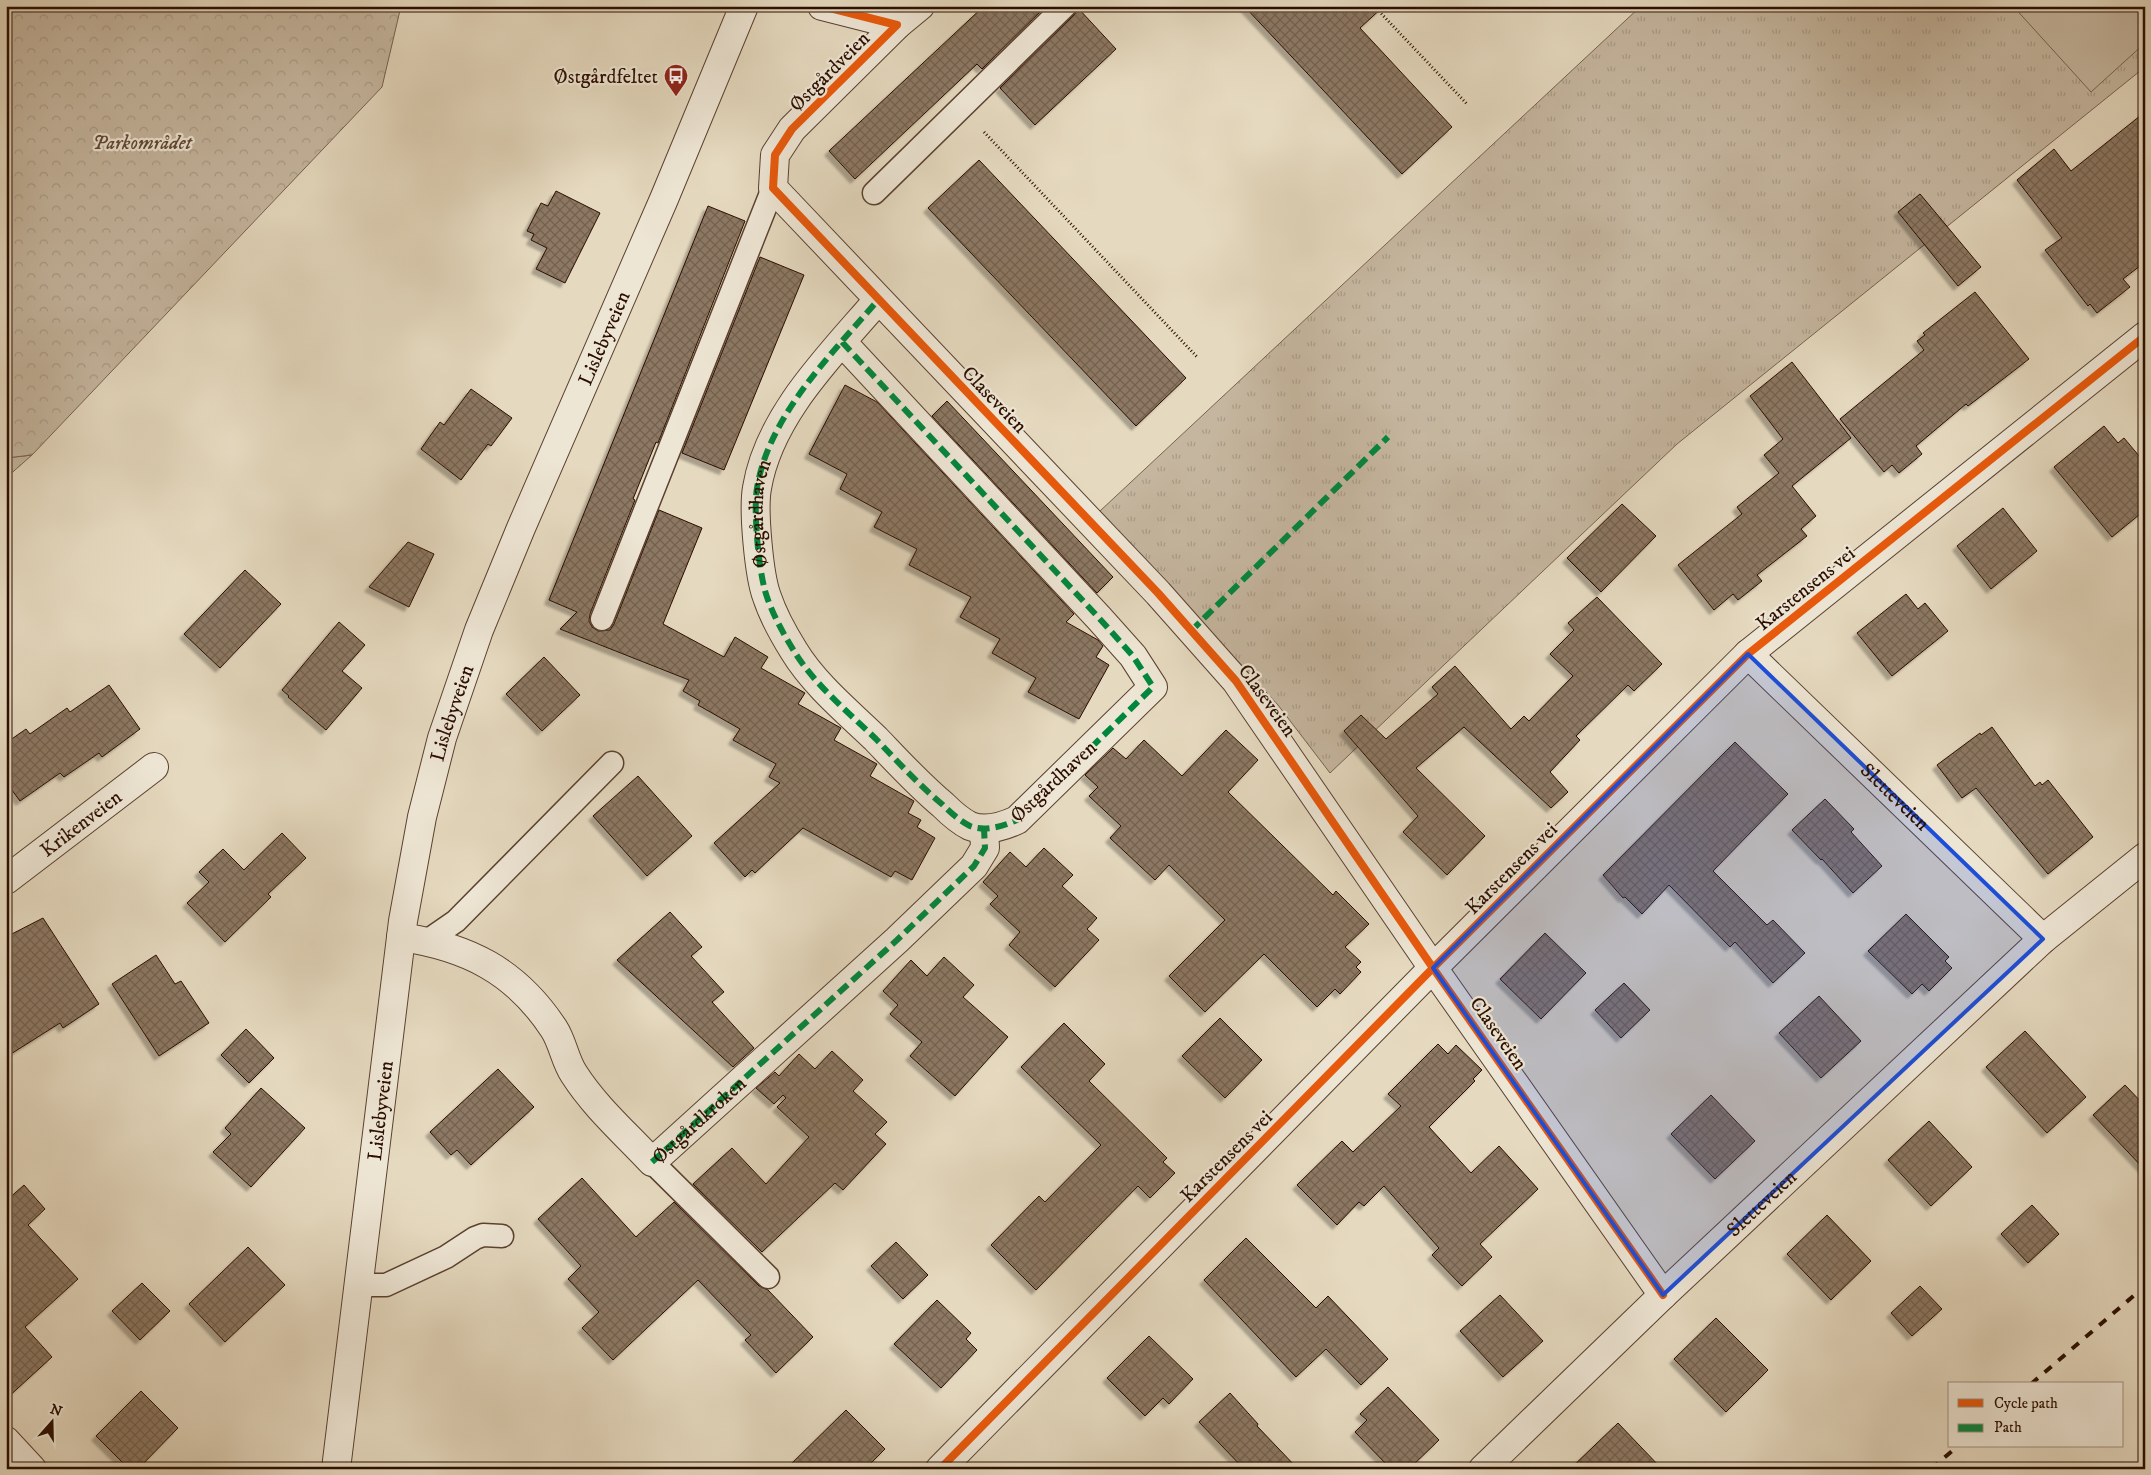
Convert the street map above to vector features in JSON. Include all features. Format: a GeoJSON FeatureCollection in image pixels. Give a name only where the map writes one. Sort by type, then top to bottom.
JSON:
{"type":"FeatureCollection","features":[{"type":"Feature","properties":{"kind":"street","name":"Lislebyveien"},"geometry":{"type":"LineString","coordinates":[[336,1469],[358,1285],[414,939],[422,817],[442,738],[479,630],[521,528],[664,199],[744,6]]}},
{"type":"Feature","properties":{"kind":"street","name":"Østgårdveien"},"geometry":{"type":"LineString","coordinates":[[822,6],[898,25]]}},
{"type":"Feature","properties":{"kind":"street","name":"Østgårdveien"},"geometry":{"type":"LineString","coordinates":[[773,188],[775,155],[792,130],[898,25],[920,6]]}},
{"type":"Feature","properties":{"kind":"street","name":"Claseveien"},"geometry":{"type":"LineString","coordinates":[[773,188],[1158,593],[1236,681],[1433,968],[1663,1294]]}},
{"type":"Feature","properties":{"kind":"street","name":"Østgårdhaven"},"geometry":{"type":"LineString","coordinates":[[842,342],[1099,618],[1133,656],[1153,687],[1018,820],[1006,826],[984,829],[971,826],[960,820],[929,793],[814,677],[794,651],[767,597],[762,582],[758,547],[756,491],[773,438],[783,418],[798,397],[842,342],[878,300]]}},
{"type":"Feature","properties":{"kind":"street","name":"Karstensens vei"},"geometry":{"type":"LineString","coordinates":[[940,1469],[1433,968],[1748,654],[2145,336]]}},
{"type":"Feature","properties":{"kind":"street","name":"Sletteveien"},"geometry":{"type":"LineString","coordinates":[[1748,654],[2043,939]]}},
{"type":"Feature","properties":{"kind":"street","name":"Krikenveien"},"geometry":{"type":"LineString","coordinates":[[6,880],[154,767]]}},
{"type":"Feature","properties":{"kind":"street","name":"Østgårdkroken"},"geometry":{"type":"LineString","coordinates":[[414,939],[456,949],[483,961],[505,976],[535,1003],[555,1032],[574,1074],[602,1109],[652,1162],[897,940],[974,866],[985,848],[984,829]]}},
{"type":"Feature","properties":{"kind":"street","name":"Sletteveien"},"geometry":{"type":"LineString","coordinates":[[1483,1469],[1663,1294],[2043,939],[2145,857]]}},
{"type":"Feature","properties":{"kind":"street"},"geometry":{"type":"LineString","coordinates":[[6,1441],[32,1469]]}},
{"type":"Feature","properties":{"kind":"lane"},"geometry":{"type":"LineString","coordinates":[[874,193],[1065,6]]}},
{"type":"Feature","properties":{"kind":"lane"},"geometry":{"type":"LineString","coordinates":[[602,619],[773,188]]}},
{"type":"Feature","properties":{"kind":"lane"},"geometry":{"type":"LineString","coordinates":[[414,939],[456,921],[612,763]]}},
{"type":"Feature","properties":{"kind":"lane"},"geometry":{"type":"LineString","coordinates":[[652,1162],[768,1277]]}},
{"type":"Feature","properties":{"kind":"lane"},"geometry":{"type":"LineString","coordinates":[[358,1285],[386,1285],[446,1257],[475,1238],[483,1235],[502,1236]]}},
{"type":"Feature","properties":{"kind":"path"},"geometry":{"type":"LineString","coordinates":[[1374,6],[1467,104]]}},
{"type":"Feature","properties":{"kind":"path"},"geometry":{"type":"LineString","coordinates":[[961,108],[1198,358]]}},
{"type":"Feature","properties":{"kind":"highlighted area"},"geometry":{"type":"Polygon","coordinates":[[[1748,654],[2043,939],[1663,1295],[1433,968],[1748,654]]]}},
{"type":"Feature","properties":{"kind":"green space","name":"Parkområdet"},"geometry":{"type":"Polygon","coordinates":[[[6,6],[401,6],[382,87],[32,455],[6,458],[6,6]]]}},
{"type":"Feature","properties":{"kind":"green space"},"geometry":{"type":"Polygon","coordinates":[[[1641,6],[2145,6],[2145,67],[1677,444],[1330,773],[1278,705],[1100,511],[1641,6]]]}},
{"type":"Feature","properties":{"kind":"green space"},"geometry":{"type":"Polygon","coordinates":[[[2013,6],[2145,6],[2145,43],[2091,92],[2013,6]]]}},
{"type":"Feature","properties":{"kind":"green space"},"geometry":{"type":"Polygon","coordinates":[[[32,455],[6,478],[6,458],[32,455]]]}},
{"type":"Feature","properties":{"kind":"building"},"geometry":{"type":"Polygon","coordinates":[[[984,6],[1046,6],[982,69],[977,64],[855,179],[829,151],[984,6]]]}},
{"type":"Feature","properties":{"kind":"building"},"geometry":{"type":"Polygon","coordinates":[[[1244,6],[1384,6],[1360,28],[1452,127],[1402,174],[1244,6]]]}},
{"type":"Feature","properties":{"kind":"building"},"geometry":{"type":"Polygon","coordinates":[[[1078,8],[1116,49],[1035,125],[1000,88],[1074,15],[1078,8]]]}},
{"type":"Feature","properties":{"kind":"building"},"geometry":{"type":"Polygon","coordinates":[[[2145,112],[2145,262],[2123,279],[2130,287],[2097,313],[2090,304],[2088,306],[2045,250],[2062,238],[2017,180],[2054,149],[2071,171],[2145,112]]]}},
{"type":"Feature","properties":{"kind":"building"},"geometry":{"type":"Polygon","coordinates":[[[979,160],[1186,378],[1136,426],[928,208],[979,160]]]}},
{"type":"Feature","properties":{"kind":"building"},"geometry":{"type":"Polygon","coordinates":[[[556,191],[600,213],[565,283],[536,269],[547,248],[531,240],[534,234],[527,231],[541,203],[548,206],[556,191]]]}},
{"type":"Feature","properties":{"kind":"building"},"geometry":{"type":"Polygon","coordinates":[[[1920,194],[1981,267],[1958,286],[1898,212],[1920,194]]]}},
{"type":"Feature","properties":{"kind":"building"},"geometry":{"type":"Polygon","coordinates":[[[708,206],[745,221],[658,443],[656,442],[633,499],[635,500],[590,614],[589,621],[592,627],[598,631],[610,630],[614,624],[659,510],[702,528],[663,624],[724,657],[735,637],[768,657],[761,668],[805,693],[798,704],[841,728],[834,740],[877,764],[870,776],[914,801],[908,813],[921,820],[917,827],[935,838],[912,880],[895,871],[891,877],[803,828],[755,873],[752,870],[745,877],[714,843],[780,783],[769,777],[776,764],[733,740],[740,729],[698,705],[700,701],[683,691],[689,680],[560,629],[577,612],[549,600],[708,206]]]}},
{"type":"Feature","properties":{"kind":"building"},"geometry":{"type":"Polygon","coordinates":[[[760,257],[804,275],[724,470],[682,453],[760,257]]]}},
{"type":"Feature","properties":{"kind":"building"},"geometry":{"type":"Polygon","coordinates":[[[1975,292],[2029,359],[1968,406],[1966,404],[1916,446],[1922,454],[1899,473],[1892,465],[1884,472],[1840,419],[1924,350],[1917,341],[1925,335],[1923,333],[1975,292]]]}},
{"type":"Feature","properties":{"kind":"building"},"geometry":{"type":"Polygon","coordinates":[[[1792,362],[1851,438],[1792,486],[1816,516],[1801,529],[1807,536],[1757,575],[1762,581],[1738,600],[1733,594],[1714,610],[1678,565],[1742,514],[1737,507],[1779,473],[1764,455],[1783,439],[1750,396],[1792,362]]]}},
{"type":"Feature","properties":{"kind":"building"},"geometry":{"type":"Polygon","coordinates":[[[845,385],[877,402],[1074,614],[1066,622],[1098,640],[1103,646],[1096,657],[1109,665],[1079,719],[1028,692],[1036,678],[992,653],[1000,639],[960,617],[971,597],[909,565],[917,549],[874,527],[882,512],[840,489],[847,474],[809,454],[845,385]]]}},
{"type":"Feature","properties":{"kind":"building"},"geometry":{"type":"Polygon","coordinates":[[[471,389],[512,418],[491,446],[488,444],[461,480],[421,449],[440,422],[444,425],[471,389]]]}},
{"type":"Feature","properties":{"kind":"building"},"geometry":{"type":"Polygon","coordinates":[[[947,401],[1113,577],[1097,593],[932,416],[947,401]]]}},
{"type":"Feature","properties":{"kind":"building"},"geometry":{"type":"Polygon","coordinates":[[[2104,426],[2118,443],[2124,438],[2145,463],[2145,510],[2112,537],[2054,467],[2104,426]]]}},
{"type":"Feature","properties":{"kind":"building"},"geometry":{"type":"Polygon","coordinates":[[[1622,504],[1656,536],[1601,592],[1567,558],[1622,504]]]}},
{"type":"Feature","properties":{"kind":"building"},"geometry":{"type":"Polygon","coordinates":[[[2003,508],[2037,551],[1991,589],[1957,546],[2003,508]]]}},
{"type":"Feature","properties":{"kind":"building"},"geometry":{"type":"Polygon","coordinates":[[[408,542],[434,554],[409,607],[369,587],[408,542]]]}},
{"type":"Feature","properties":{"kind":"building"},"geometry":{"type":"Polygon","coordinates":[[[245,570],[281,604],[220,668],[184,634],[245,570]]]}},
{"type":"Feature","properties":{"kind":"building"},"geometry":{"type":"Polygon","coordinates":[[[1906,594],[1918,609],[1925,603],[1948,631],[1892,676],[1857,633],[1906,594]]]}},
{"type":"Feature","properties":{"kind":"building"},"geometry":{"type":"Polygon","coordinates":[[[1597,597],[1662,664],[1634,691],[1628,685],[1576,736],[1580,740],[1550,772],[1568,792],[1551,808],[1464,727],[1416,768],[1485,836],[1447,875],[1403,832],[1418,816],[1344,731],[1361,715],[1386,739],[1438,694],[1432,687],[1455,666],[1511,729],[1524,716],[1529,721],[1573,676],[1550,654],[1574,630],[1568,623],[1597,597]]]}},
{"type":"Feature","properties":{"kind":"building"},"geometry":{"type":"Polygon","coordinates":[[[339,622],[365,645],[342,671],[362,688],[326,730],[282,690],[339,622]]]}},
{"type":"Feature","properties":{"kind":"building"},"geometry":{"type":"Polygon","coordinates":[[[544,657],[580,695],[542,731],[506,694],[544,657]]]}},
{"type":"Feature","properties":{"kind":"building"},"geometry":{"type":"Polygon","coordinates":[[[109,685],[140,729],[102,757],[99,753],[64,777],[60,773],[20,801],[6,782],[6,743],[26,729],[30,734],[67,708],[70,712],[109,685]]]}},
{"type":"Feature","properties":{"kind":"building"},"geometry":{"type":"Polygon","coordinates":[[[1992,727],[2035,786],[2040,782],[2042,785],[2048,780],[2093,837],[2048,874],[1976,788],[1962,798],[1937,765],[1980,733],[1981,735],[1992,727]]]}},
{"type":"Feature","properties":{"kind":"building"},"geometry":{"type":"Polygon","coordinates":[[[1226,730],[1258,760],[1228,792],[1333,895],[1336,891],[1369,924],[1345,947],[1361,962],[1356,967],[1361,972],[1340,994],[1335,989],[1317,1007],[1264,954],[1205,1012],[1169,976],[1225,920],[1169,865],[1155,880],[1110,838],[1121,826],[1089,796],[1098,787],[1085,775],[1113,748],[1126,759],[1144,740],[1182,776],[1226,730]]]}},
{"type":"Feature","properties":{"kind":"building"},"geometry":{"type":"Polygon","coordinates":[[[1735,742],[1788,794],[1713,871],[1767,925],[1773,920],[1805,953],[1773,983],[1735,942],[1730,947],[1669,885],[1642,914],[1625,897],[1623,898],[1603,875],[1735,742]]]}},
{"type":"Feature","properties":{"kind":"building"},"geometry":{"type":"Polygon","coordinates":[[[638,776],[692,836],[647,876],[593,816],[638,776]]]}},
{"type":"Feature","properties":{"kind":"building"},"geometry":{"type":"Polygon","coordinates":[[[1825,799],[1854,829],[1851,832],[1882,866],[1853,893],[1792,830],[1825,799]]]}},
{"type":"Feature","properties":{"kind":"building"},"geometry":{"type":"Polygon","coordinates":[[[282,833],[306,858],[268,894],[271,897],[225,942],[187,903],[209,882],[199,872],[223,849],[244,870],[282,833]]]}},
{"type":"Feature","properties":{"kind":"building"},"geometry":{"type":"Polygon","coordinates":[[[1044,848],[1073,875],[1062,886],[1097,918],[1087,929],[1099,940],[1055,987],[1009,945],[1020,932],[990,904],[998,896],[983,882],[1010,852],[1026,867],[1044,848]]]}},
{"type":"Feature","properties":{"kind":"building"},"geometry":{"type":"Polygon","coordinates":[[[670,912],[702,947],[691,956],[724,992],[712,1002],[754,1048],[733,1067],[617,960],[670,912]]]}},
{"type":"Feature","properties":{"kind":"building"},"geometry":{"type":"Polygon","coordinates":[[[1906,914],[1949,957],[1945,961],[1952,968],[1929,991],[1922,984],[1912,994],[1868,951],[1906,914]]]}},
{"type":"Feature","properties":{"kind":"building"},"geometry":{"type":"Polygon","coordinates":[[[43,918],[99,1004],[63,1028],[60,1023],[6,1057],[6,937],[43,918]]]}},
{"type":"Feature","properties":{"kind":"building"},"geometry":{"type":"Polygon","coordinates":[[[1545,933],[1586,973],[1541,1019],[1500,979],[1545,933]]]}},
{"type":"Feature","properties":{"kind":"building"},"geometry":{"type":"Polygon","coordinates":[[[156,955],[175,984],[181,981],[209,1023],[159,1056],[112,984],[156,955]]]}},
{"type":"Feature","properties":{"kind":"building"},"geometry":{"type":"Polygon","coordinates":[[[944,957],[974,985],[963,997],[1008,1037],[955,1096],[910,1056],[922,1042],[890,1014],[898,1005],[883,991],[911,960],[927,976],[944,957]]]}},
{"type":"Feature","properties":{"kind":"building"},"geometry":{"type":"Polygon","coordinates":[[[1624,983],[1650,1010],[1621,1038],[1595,1010],[1624,983]]]}},
{"type":"Feature","properties":{"kind":"building"},"geometry":{"type":"Polygon","coordinates":[[[1819,996],[1861,1041],[1821,1078],[1779,1033],[1819,996]]]}},
{"type":"Feature","properties":{"kind":"building"},"geometry":{"type":"Polygon","coordinates":[[[1220,1018],[1262,1060],[1225,1098],[1182,1056],[1220,1018]]]}},
{"type":"Feature","properties":{"kind":"building"},"geometry":{"type":"Polygon","coordinates":[[[1064,1023],[1105,1064],[1089,1081],[1167,1158],[1163,1162],[1175,1173],[1150,1198],[1138,1186],[1036,1290],[991,1245],[1039,1196],[1045,1202],[1101,1145],[1021,1067],[1064,1023]]]}},
{"type":"Feature","properties":{"kind":"building"},"geometry":{"type":"Polygon","coordinates":[[[246,1029],[274,1058],[249,1083],[221,1055],[246,1029]]]}},
{"type":"Feature","properties":{"kind":"building"},"geometry":{"type":"Polygon","coordinates":[[[2025,1031],[2086,1097],[2047,1133],[1986,1067],[2025,1031]]]}},
{"type":"Feature","properties":{"kind":"building"},"geometry":{"type":"Polygon","coordinates":[[[1438,1044],[1448,1054],[1456,1045],[1482,1070],[1473,1079],[1475,1081],[1429,1127],[1471,1173],[1499,1146],[1538,1189],[1480,1244],[1492,1257],[1462,1286],[1432,1255],[1439,1248],[1384,1186],[1364,1206],[1359,1202],[1337,1225],[1297,1185],[1342,1141],[1353,1152],[1401,1106],[1388,1094],[1438,1044]]]}},
{"type":"Feature","properties":{"kind":"building"},"geometry":{"type":"Polygon","coordinates":[[[832,1051],[863,1080],[853,1091],[887,1122],[875,1134],[886,1144],[843,1190],[835,1183],[762,1252],[693,1184],[732,1148],[766,1184],[809,1137],[777,1107],[786,1098],[783,1095],[774,1104],[756,1088],[775,1072],[779,1076],[799,1054],[815,1069],[832,1051]]]}},
{"type":"Feature","properties":{"kind":"building"},"geometry":{"type":"Polygon","coordinates":[[[498,1069],[534,1107],[471,1165],[457,1150],[451,1155],[430,1132],[498,1069]]]}},
{"type":"Feature","properties":{"kind":"building"},"geometry":{"type":"Polygon","coordinates":[[[2125,1085],[2145,1106],[2145,1170],[2093,1115],[2125,1085]]]}},
{"type":"Feature","properties":{"kind":"building"},"geometry":{"type":"Polygon","coordinates":[[[261,1088],[305,1128],[251,1187],[213,1152],[231,1134],[225,1128],[261,1088]]]}},
{"type":"Feature","properties":{"kind":"building"},"geometry":{"type":"Polygon","coordinates":[[[1711,1095],[1755,1141],[1715,1179],[1671,1134],[1711,1095]]]}},
{"type":"Feature","properties":{"kind":"building"},"geometry":{"type":"Polygon","coordinates":[[[1929,1121],[1972,1167],[1931,1206],[1888,1160],[1929,1121]]]}},
{"type":"Feature","properties":{"kind":"building"},"geometry":{"type":"Polygon","coordinates":[[[582,1178],[636,1237],[674,1202],[759,1286],[768,1290],[813,1337],[776,1373],[745,1340],[751,1335],[698,1280],[613,1360],[582,1328],[599,1312],[568,1279],[581,1266],[538,1219],[582,1178]]]}},
{"type":"Feature","properties":{"kind":"building"},"geometry":{"type":"Polygon","coordinates":[[[24,1185],[45,1209],[28,1225],[78,1279],[25,1327],[52,1357],[6,1399],[6,1201],[24,1185]]]}},
{"type":"Feature","properties":{"kind":"building"},"geometry":{"type":"Polygon","coordinates":[[[2032,1205],[2059,1234],[2028,1263],[2001,1234],[2032,1205]]]}},
{"type":"Feature","properties":{"kind":"building"},"geometry":{"type":"Polygon","coordinates":[[[1827,1215],[1871,1261],[1831,1300],[1787,1254],[1827,1215]]]}},
{"type":"Feature","properties":{"kind":"building"},"geometry":{"type":"Polygon","coordinates":[[[1246,1238],[1316,1308],[1328,1296],[1388,1359],[1361,1385],[1326,1349],[1296,1377],[1204,1280],[1246,1238]]]}},
{"type":"Feature","properties":{"kind":"building"},"geometry":{"type":"Polygon","coordinates":[[[896,1242],[928,1275],[903,1299],[871,1266],[896,1242]]]}},
{"type":"Feature","properties":{"kind":"building"},"geometry":{"type":"Polygon","coordinates":[[[248,1247],[285,1285],[225,1342],[189,1304],[248,1247]]]}},
{"type":"Feature","properties":{"kind":"building"},"geometry":{"type":"Polygon","coordinates":[[[142,1283],[170,1311],[140,1340],[112,1311],[142,1283]]]}},
{"type":"Feature","properties":{"kind":"building"},"geometry":{"type":"Polygon","coordinates":[[[1920,1286],[1942,1309],[1912,1336],[1891,1313],[1920,1286]]]}},
{"type":"Feature","properties":{"kind":"building"},"geometry":{"type":"Polygon","coordinates":[[[1500,1295],[1543,1341],[1503,1377],[1460,1331],[1500,1295]]]}},
{"type":"Feature","properties":{"kind":"building"},"geometry":{"type":"Polygon","coordinates":[[[937,1300],[971,1333],[966,1339],[977,1350],[941,1388],[894,1344],[937,1300]]]}},
{"type":"Feature","properties":{"kind":"building"},"geometry":{"type":"Polygon","coordinates":[[[1716,1318],[1768,1370],[1726,1412],[1674,1359],[1716,1318]]]}},
{"type":"Feature","properties":{"kind":"building"},"geometry":{"type":"Polygon","coordinates":[[[1149,1336],[1193,1379],[1169,1404],[1163,1398],[1145,1416],[1107,1378],[1149,1336]]]}},
{"type":"Feature","properties":{"kind":"building"},"geometry":{"type":"Polygon","coordinates":[[[1388,1387],[1439,1440],[1409,1469],[1391,1469],[1355,1432],[1367,1420],[1360,1414],[1388,1387]]]}},
{"type":"Feature","properties":{"kind":"building"},"geometry":{"type":"Polygon","coordinates":[[[141,1391],[178,1428],[138,1469],[129,1469],[96,1436],[141,1391]]]}},
{"type":"Feature","properties":{"kind":"building"},"geometry":{"type":"Polygon","coordinates":[[[1230,1393],[1258,1424],[1257,1426],[1298,1469],[1244,1469],[1199,1422],[1230,1393]]]}},
{"type":"Feature","properties":{"kind":"building"},"geometry":{"type":"Polygon","coordinates":[[[846,1410],[885,1449],[865,1469],[786,1469],[846,1410]]]}},
{"type":"Feature","properties":{"kind":"building"},"geometry":{"type":"Polygon","coordinates":[[[1618,1423],[1662,1469],[1570,1469],[1618,1423]]]}},
{"type":"Feature","properties":{"kind":"railway"},"geometry":{"type":"LineString","coordinates":[[2033,1382],[2145,1286]]}},
{"type":"Feature","properties":{"kind":"railway"},"geometry":{"type":"LineString","coordinates":[[1931,1469],[1956,1448]]}},
{"type":"Feature","properties":{"kind":"marked path"},"geometry":{"type":"LineString","coordinates":[[842,342],[1099,618],[1133,656],[1153,687],[1017,820],[994,828],[976,828],[952,814],[811,675],[783,632],[772,611],[764,587],[756,527],[757,488],[764,461],[774,436],[804,387],[822,364],[878,300]]}},
{"type":"Feature","properties":{"kind":"marked path"},"geometry":{"type":"LineString","coordinates":[[1191,631],[1388,437]]}},
{"type":"Feature","properties":{"kind":"marked path"},"geometry":{"type":"LineString","coordinates":[[652,1162],[897,940],[974,866],[985,848],[984,829]]}},
{"type":"Feature","properties":{"kind":"cycle path"},"geometry":{"type":"LineString","coordinates":[[822,6],[897,25],[792,129],[775,155],[773,188],[1158,593],[1236,681],[1433,968],[1663,1295]]}},
{"type":"Feature","properties":{"kind":"cycle path"},"geometry":{"type":"LineString","coordinates":[[940,1469],[1433,968],[1748,654],[2145,336]]}},
{"type":"Feature","properties":{"kind":"place","name":"Østgårdfeltet"},"geometry":{"type":"Point","coordinates":[676,97]}}]}
